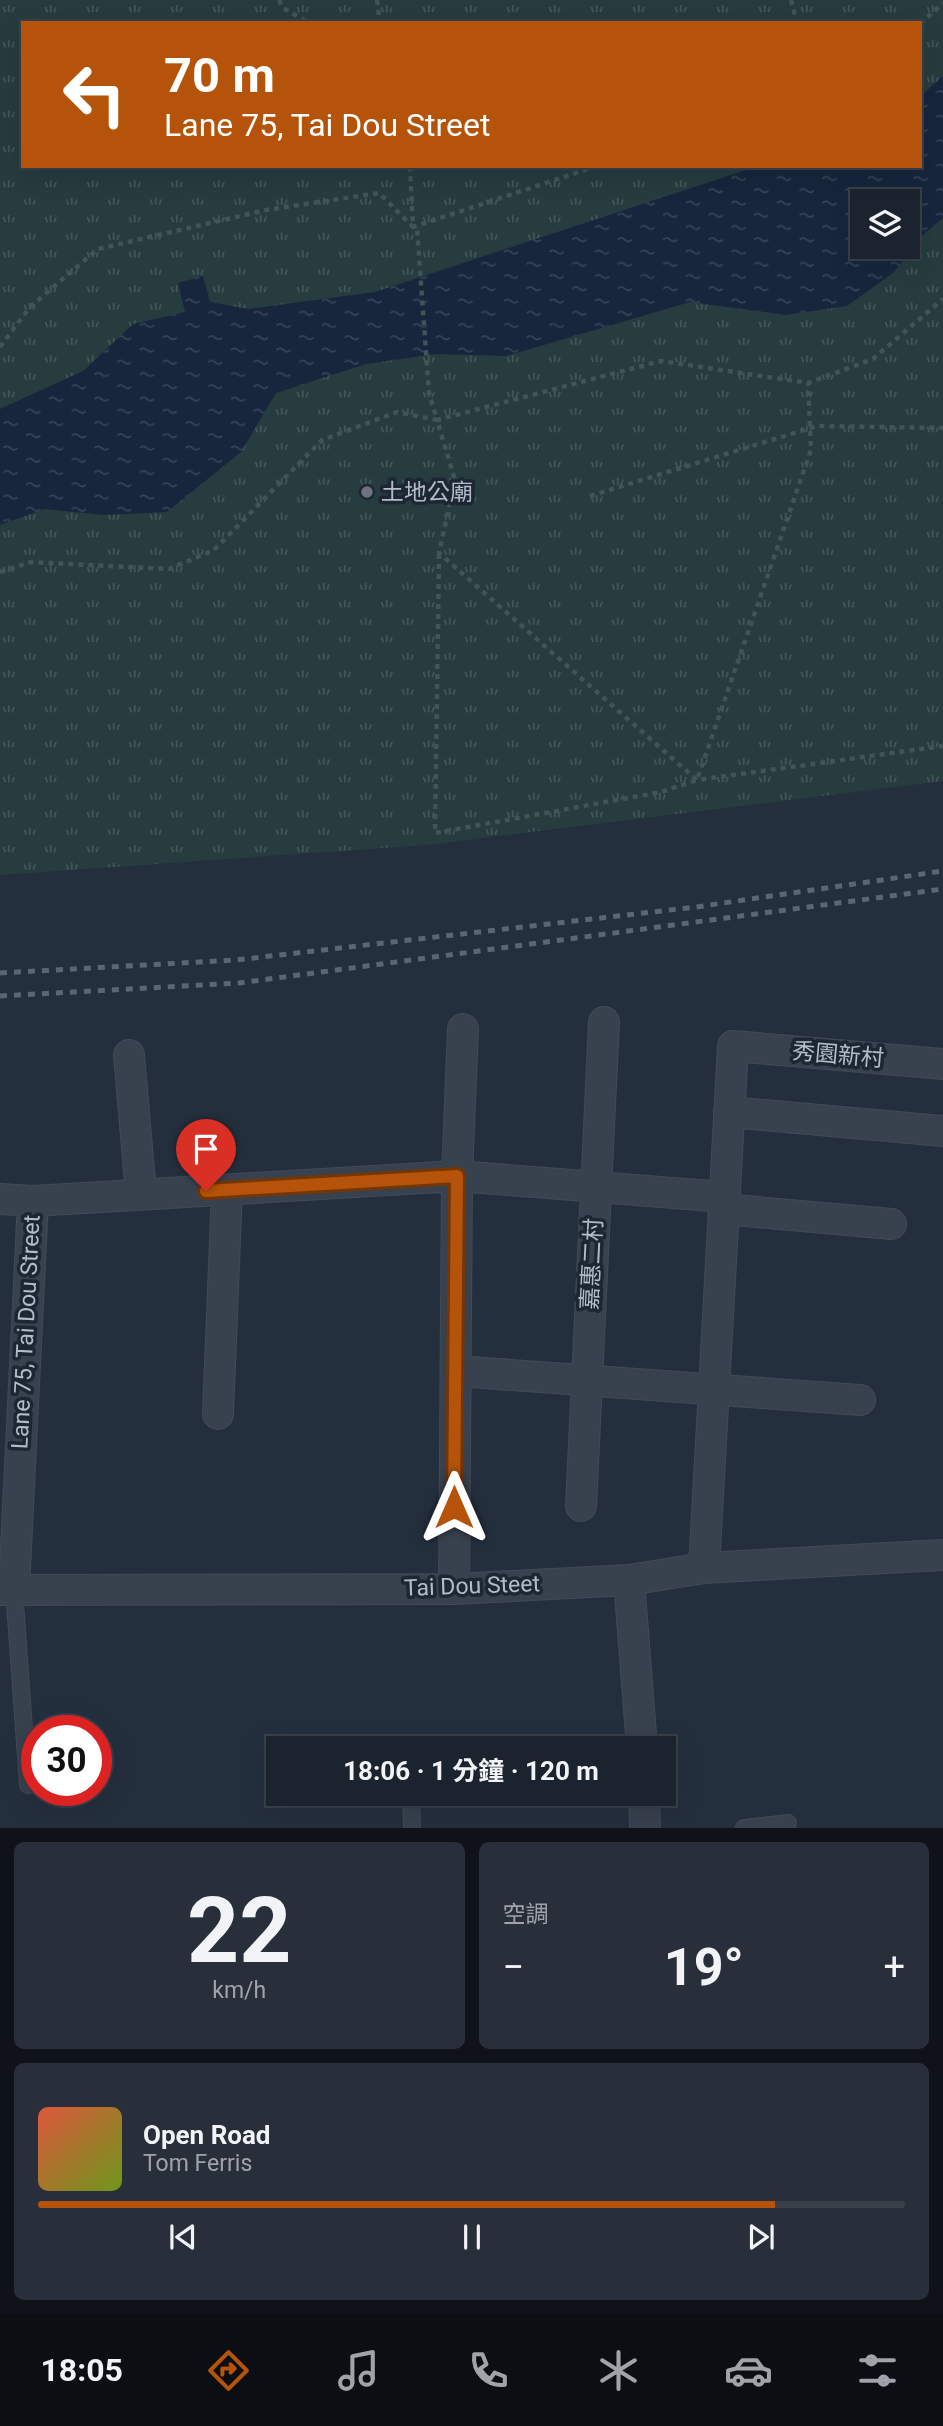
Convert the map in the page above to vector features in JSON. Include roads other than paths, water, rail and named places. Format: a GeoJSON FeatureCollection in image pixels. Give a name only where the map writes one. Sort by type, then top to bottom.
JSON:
{"type":"FeatureCollection","features":[{"type":"Feature","properties":{"kind":"street","name":"嘉惠二村"},"geometry":{"type":"LineString","coordinates":[[580,1506],[604,1022]]}},
{"type":"Feature","properties":{"kind":"street"},"geometry":{"type":"LineString","coordinates":[[454,1588],[457,1176],[463,1029]]}},
{"type":"Feature","properties":{"kind":"street","name":"秀園新村"},"geometry":{"type":"LineString","coordinates":[[729,1112],[733,1046],[943,1064]]}},
{"type":"Feature","properties":{"kind":"street"},"geometry":{"type":"LineString","coordinates":[[129,1055],[141,1194]]}},
{"type":"Feature","properties":{"kind":"street"},"geometry":{"type":"LineString","coordinates":[[704,1569],[729,1112],[943,1131]]}},
{"type":"Feature","properties":{"kind":"street","name":"Lane 75, Tai Dou Street"},"geometry":{"type":"LineString","coordinates":[[0,1199],[33,1201],[457,1176],[596,1188],[891,1224]]}},
{"type":"Feature","properties":{"kind":"street"},"geometry":{"type":"LineString","coordinates":[[218,1413],[227,1189]]}},
{"type":"Feature","properties":{"kind":"street","name":"Lane 75, Tai Dou Street"},"geometry":{"type":"LineString","coordinates":[[7,1590],[33,1201]]}},
{"type":"Feature","properties":{"kind":"street"},"geometry":{"type":"LineString","coordinates":[[456,1371],[860,1400]]}},
{"type":"Feature","properties":{"kind":"street","name":"Tai Dou Steet"},"geometry":{"type":"LineString","coordinates":[[7,1590],[454,1588],[629,1580],[704,1569],[943,1555]]}},
{"type":"Feature","properties":{"kind":"street"},"geometry":{"type":"LineString","coordinates":[[629,1580],[641,1736]]}},
{"type":"Feature","properties":{"kind":"street"},"geometry":{"type":"LineString","coordinates":[[644,1806],[645,1828]]}},
{"type":"Feature","properties":{"kind":"lane"},"geometry":{"type":"LineString","coordinates":[[7,1590],[21,1720]]}},
{"type":"Feature","properties":{"kind":"lane"},"geometry":{"type":"LineString","coordinates":[[411,1806],[412,1828]]}},
{"type":"Feature","properties":{"kind":"lane"},"geometry":{"type":"LineString","coordinates":[[744,1828],[788,1823]]}},
{"type":"Feature","properties":{"kind":"water"},"geometry":{"type":"Polygon","coordinates":[[[943,76],[943,218],[920,239],[920,189],[850,189],[850,259],[904,259],[893,273],[847,306],[786,315],[690,302],[506,356],[435,354],[366,364],[276,393],[241,452],[167,512],[103,515],[45,509],[0,525],[0,409],[83,371],[133,324],[185,312],[178,283],[203,276],[210,302],[248,309],[375,292],[752,168],[922,168],[922,95],[943,76]]]}},
{"type":"Feature","properties":{"kind":"railway"},"geometry":{"type":"LineString","coordinates":[[0,973],[236,960],[696,907],[943,871]]}},
{"type":"Feature","properties":{"kind":"railway"},"geometry":{"type":"LineString","coordinates":[[0,996],[239,983],[943,889]]}},
{"type":"Feature","properties":{"kind":"place","name":"土地公廟"},"geometry":{"type":"Point","coordinates":[367,492]}}]}
